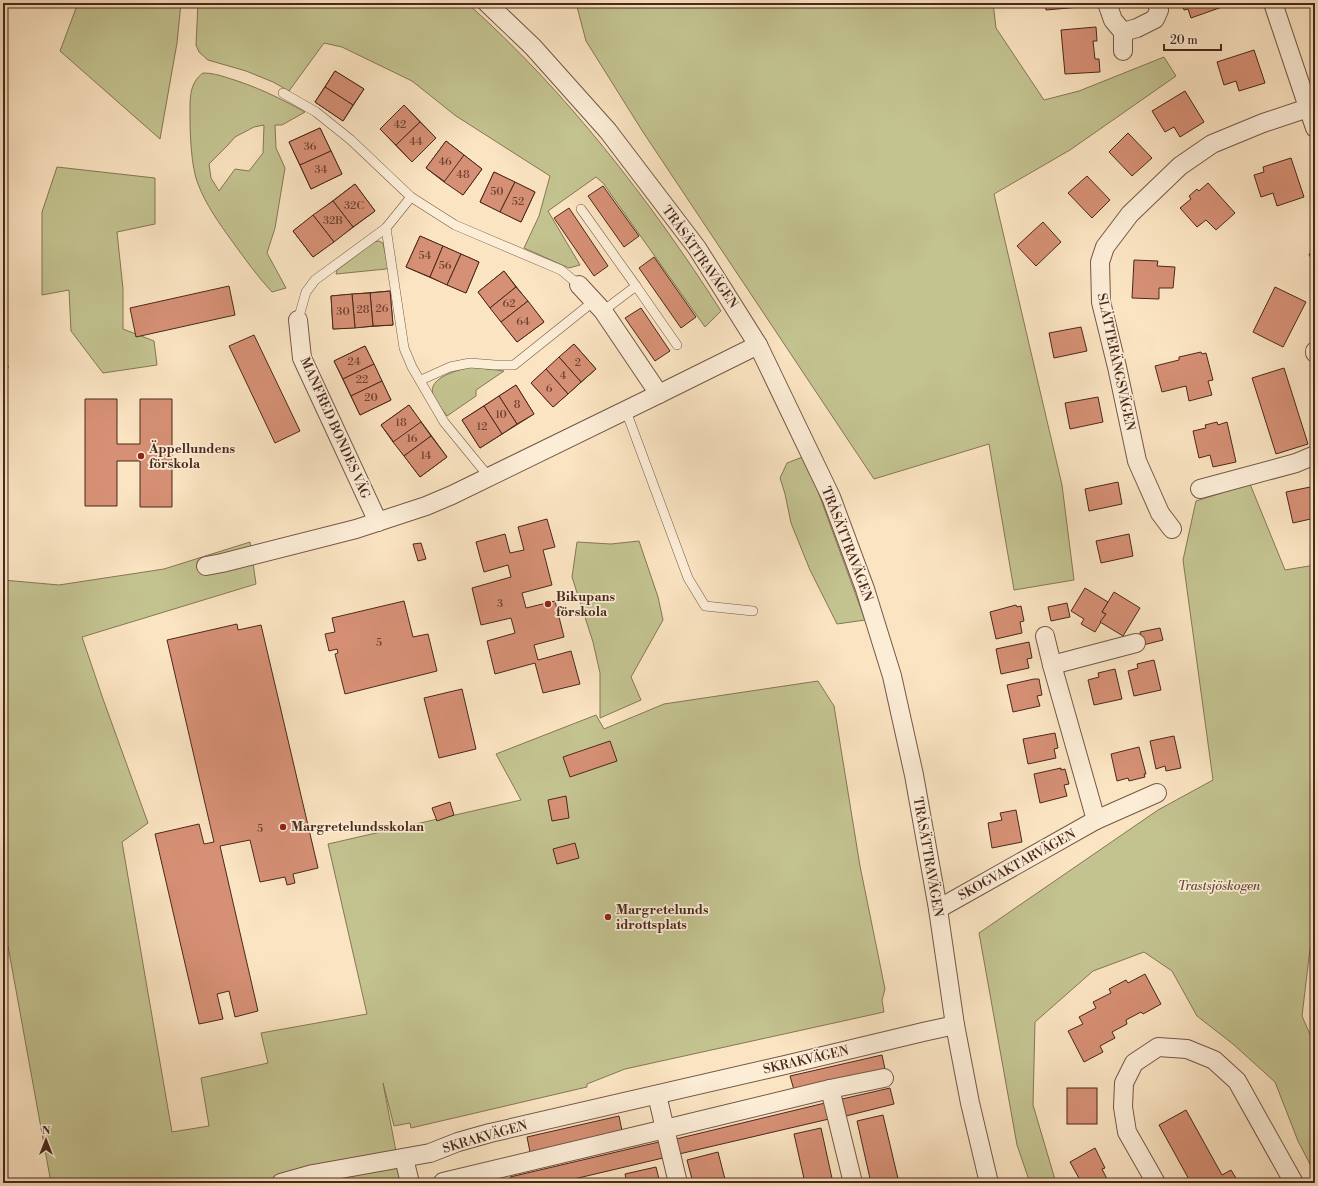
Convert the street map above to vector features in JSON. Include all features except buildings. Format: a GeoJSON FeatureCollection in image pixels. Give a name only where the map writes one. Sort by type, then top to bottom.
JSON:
{"type":"FeatureCollection","features":[{"type":"Feature","properties":{"kind":"street","name":"TRÅSÄTTRAVÄGEN"},"geometry":{"type":"LineString","coordinates":[[487,3],[533,47],[608,131],[698,248],[758,345],[831,497],[867,596],[892,676],[914,775],[938,909],[955,1026],[970,1103],[989,1183]]}},
{"type":"Feature","properties":{"kind":"street"},"geometry":{"type":"LineString","coordinates":[[1107,3],[1113,20],[1123,32],[1123,51]]}},
{"type":"Feature","properties":{"kind":"street"},"geometry":{"type":"LineString","coordinates":[[1123,32],[1137,28],[1155,19],[1159,10],[1157,3]]}},
{"type":"Feature","properties":{"kind":"street"},"geometry":{"type":"LineString","coordinates":[[1273,3],[1315,128]]}},
{"type":"Feature","properties":{"kind":"street","name":"SLÅTTERÄNGSVÄGEN"},"geometry":{"type":"LineString","coordinates":[[1172,529],[1160,513],[1137,461],[1117,367],[1101,302],[1100,262],[1105,247],[1130,214],[1180,166],[1212,144],[1264,123],[1308,108]]}},
{"type":"Feature","properties":{"kind":"street"},"geometry":{"type":"LineString","coordinates":[[578,285],[598,306],[659,394]]}},
{"type":"Feature","properties":{"kind":"street","name":"MANFRED BONDES VÄG"},"geometry":{"type":"LineString","coordinates":[[298,320],[302,358],[378,522]]}},
{"type":"Feature","properties":{"kind":"street"},"geometry":{"type":"LineString","coordinates":[[206,566],[356,529],[426,506],[626,411],[758,345]]}},
{"type":"Feature","properties":{"kind":"street"},"geometry":{"type":"LineString","coordinates":[[1200,489],[1296,463],[1315,455]]}},
{"type":"Feature","properties":{"kind":"street"},"geometry":{"type":"LineString","coordinates":[[1045,636],[1096,820]]}},
{"type":"Feature","properties":{"kind":"street"},"geometry":{"type":"LineString","coordinates":[[1052,665],[1136,643]]}},
{"type":"Feature","properties":{"kind":"street","name":"SKOGVAKTARVÄGEN"},"geometry":{"type":"LineString","coordinates":[[938,909],[1096,820],[1157,793]]}},
{"type":"Feature","properties":{"kind":"street","name":"SKRAKVÄGEN"},"geometry":{"type":"LineString","coordinates":[[281,1183],[313,1174],[430,1153],[458,1142],[490,1133],[922,1032],[955,1026]]}},
{"type":"Feature","properties":{"kind":"street"},"geometry":{"type":"LineString","coordinates":[[1156,1183],[1127,1132],[1123,1107],[1124,1083],[1134,1063],[1158,1048],[1187,1049],[1214,1060],[1237,1081],[1294,1183]]}},
{"type":"Feature","properties":{"kind":"street"},"geometry":{"type":"LineString","coordinates":[[443,1182],[502,1175],[665,1129],[830,1089],[884,1078]]}},
{"type":"Feature","properties":{"kind":"street"},"geometry":{"type":"LineString","coordinates":[[830,1089],[852,1183]]}},
{"type":"Feature","properties":{"kind":"street"},"geometry":{"type":"LineString","coordinates":[[657,1095],[678,1183]]}},
{"type":"Feature","properties":{"kind":"street"},"geometry":{"type":"LineString","coordinates":[[404,1158],[410,1183]]}},
{"type":"Feature","properties":{"kind":"lane"},"geometry":{"type":"LineString","coordinates":[[283,93],[316,112],[351,140],[411,197],[454,225],[561,270],[578,285]]}},
{"type":"Feature","properties":{"kind":"lane","name":"MANFRED BONDES VÄG"},"geometry":{"type":"LineString","coordinates":[[298,320],[306,292],[315,280],[386,228],[411,197]]}},
{"type":"Feature","properties":{"kind":"lane"},"geometry":{"type":"LineString","coordinates":[[581,209],[677,345]]}},
{"type":"Feature","properties":{"kind":"lane"},"geometry":{"type":"LineString","coordinates":[[386,228],[404,348],[412,367],[421,380],[444,422],[488,477]]}},
{"type":"Feature","properties":{"kind":"lane"},"geometry":{"type":"LineString","coordinates":[[421,380],[450,367],[470,363],[514,365],[598,306],[636,286]]}},
{"type":"Feature","properties":{"kind":"lane"},"geometry":{"type":"LineString","coordinates":[[626,411],[688,578],[705,606],[753,611]]}},
{"type":"Feature","properties":{"kind":"green space"},"geometry":{"type":"Polygon","coordinates":[[[78,3],[181,3],[177,43],[160,139],[60,51],[78,3]]]}},
{"type":"Feature","properties":{"kind":"green space"},"geometry":{"type":"Polygon","coordinates":[[[198,3],[467,3],[504,37],[539,73],[604,148],[665,228],[721,311],[705,327],[603,183],[596,177],[548,211],[580,265],[569,268],[524,248],[539,216],[550,176],[456,116],[412,81],[342,47],[324,43],[289,91],[273,82],[246,71],[208,60],[199,52],[196,45],[198,3]]]}},
{"type":"Feature","properties":{"kind":"green space"},"geometry":{"type":"Polygon","coordinates":[[[576,3],[993,3],[996,28],[1044,100],[1079,91],[1164,57],[1176,76],[1070,150],[994,194],[1062,485],[1074,580],[1014,590],[989,444],[874,479],[643,132],[586,41],[576,3]]]}},
{"type":"Feature","properties":{"kind":"green space"},"geometry":{"type":"Polygon","coordinates":[[[203,73],[209,73],[238,81],[267,93],[305,112],[282,125],[275,125],[276,148],[285,168],[275,228],[267,253],[286,288],[272,292],[261,280],[218,221],[209,207],[198,184],[192,159],[190,97],[193,86],[198,77],[203,73]],[[264,125],[254,127],[235,137],[209,164],[211,178],[219,191],[235,169],[249,171],[263,153],[264,125]]]}},
{"type":"Feature","properties":{"kind":"green space"},"geometry":{"type":"Polygon","coordinates":[[[57,167],[155,178],[155,224],[117,232],[123,289],[123,329],[154,341],[157,365],[103,373],[71,331],[69,290],[42,295],[42,212],[57,167]]]}},
{"type":"Feature","properties":{"kind":"green space"},"geometry":{"type":"Polygon","coordinates":[[[379,241],[383,243],[388,267],[386,269],[336,274],[337,270],[374,242],[379,241]]]}},
{"type":"Feature","properties":{"kind":"green space"},"geometry":{"type":"Polygon","coordinates":[[[471,367],[504,371],[476,390],[476,396],[447,416],[434,398],[432,389],[435,383],[445,375],[471,367]]]}},
{"type":"Feature","properties":{"kind":"green space"},"geometry":{"type":"Polygon","coordinates":[[[805,456],[865,620],[837,624],[810,570],[791,523],[780,478],[787,463],[805,456]]]}},
{"type":"Feature","properties":{"kind":"green space","name":"Trastsjöskogen"},"geometry":{"type":"Polygon","coordinates":[[[1250,484],[1285,570],[1315,565],[1315,937],[1310,949],[1302,1016],[1315,1046],[1315,1174],[1298,1141],[1275,1082],[1233,1044],[1197,1016],[1172,971],[1144,952],[1093,971],[1035,1022],[1033,1105],[1056,1183],[1030,1183],[1017,1145],[979,933],[1158,810],[1213,780],[1183,560],[1196,501],[1250,484]]]}},
{"type":"Feature","properties":{"kind":"green space"},"geometry":{"type":"Polygon","coordinates":[[[639,541],[658,597],[663,620],[631,677],[641,700],[600,718],[600,673],[593,642],[572,577],[577,542],[611,544],[639,541]]]}},
{"type":"Feature","properties":{"kind":"green space","name":"Margretelunds idrottsplats"},"geometry":{"type":"Polygon","coordinates":[[[250,542],[256,584],[82,637],[148,823],[122,842],[172,1132],[209,1126],[201,1078],[268,1063],[261,1033],[367,1014],[328,844],[521,800],[496,754],[596,715],[604,729],[664,704],[818,681],[834,706],[860,866],[885,989],[882,1000],[884,1012],[625,1069],[587,1084],[587,1087],[411,1128],[410,1123],[394,1126],[383,1083],[402,1183],[51,1183],[8,946],[3,941],[3,580],[59,585],[164,569],[250,542]]]}},
{"type":"Feature","properties":{"kind":"place","name":"Äppellundens förskola"},"geometry":{"type":"Point","coordinates":[141,456]}},
{"type":"Feature","properties":{"kind":"place","name":"Bikupans förskola"},"geometry":{"type":"Point","coordinates":[548,604]}},
{"type":"Feature","properties":{"kind":"place","name":"Margretelundsskolan"},"geometry":{"type":"Point","coordinates":[283,827]}},
{"type":"Feature","properties":{"kind":"place","name":"Margretelunds idrottsplats"},"geometry":{"type":"Point","coordinates":[608,917]}}]}
